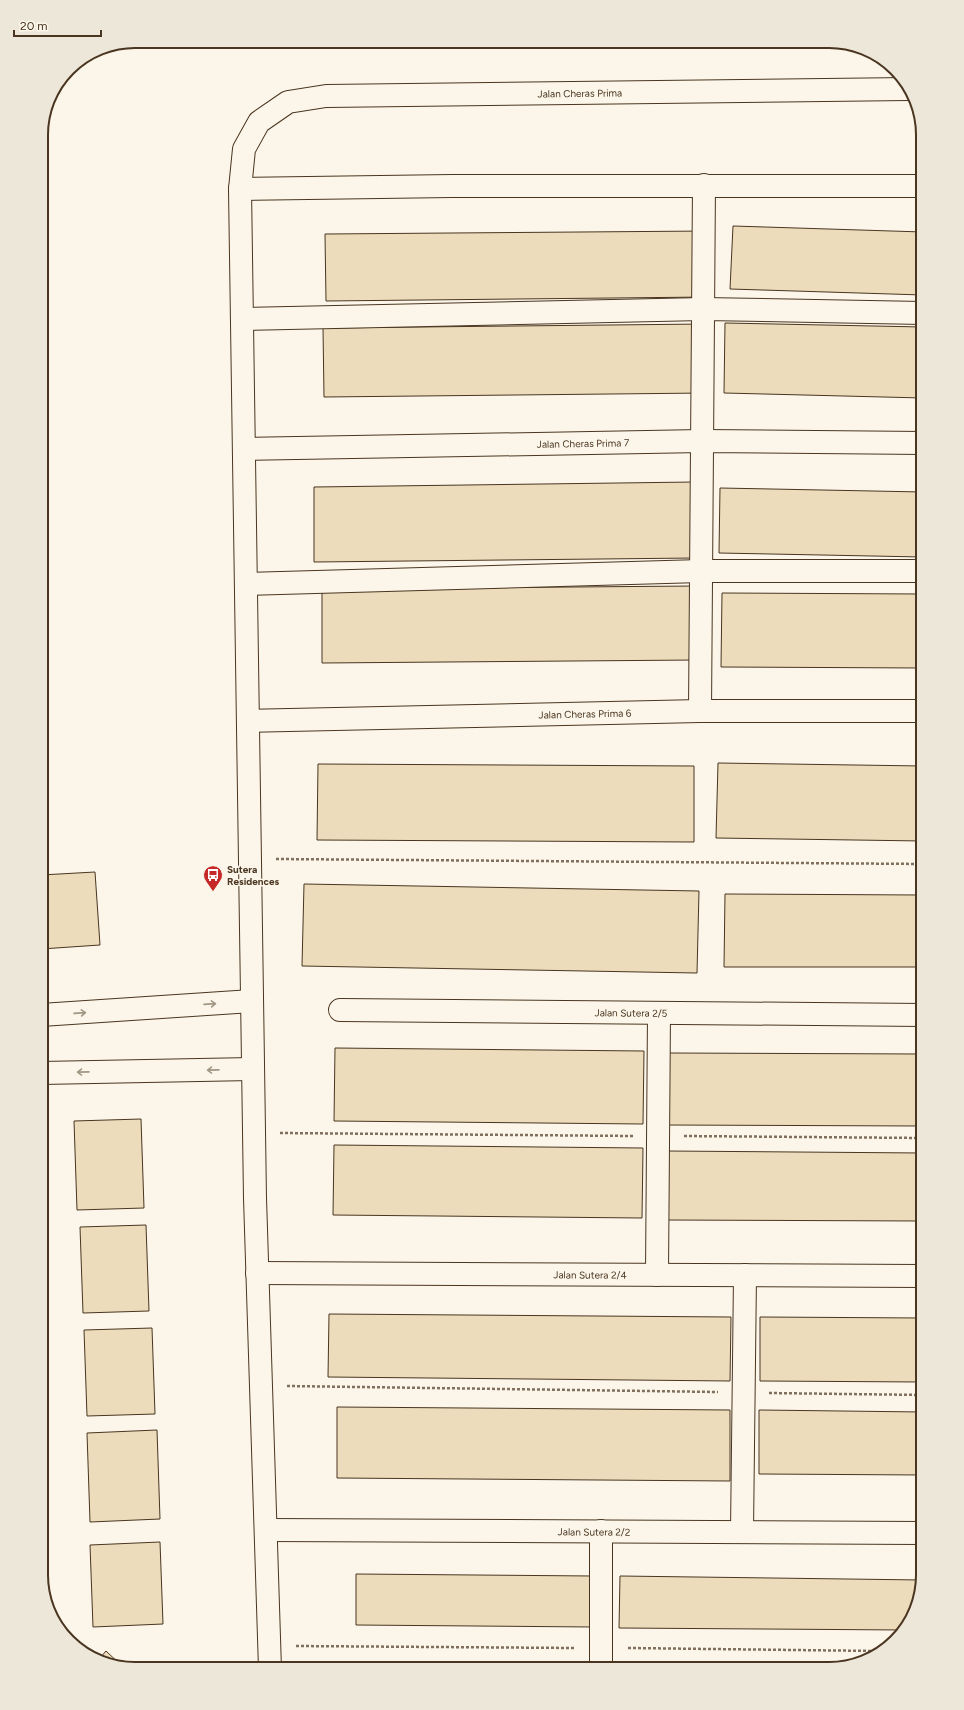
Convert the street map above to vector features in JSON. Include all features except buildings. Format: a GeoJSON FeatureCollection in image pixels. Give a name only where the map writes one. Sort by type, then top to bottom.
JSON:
{"type":"FeatureCollection","features":[{"type":"Feature","properties":{"kind":"street","name":"Jalan Cheras Prima"},"geometry":{"type":"LineString","coordinates":[[240,189],[244,149],[259,122],[288,102],[326,96],[902,89]]}},
{"type":"Feature","properties":{"kind":"street"},"geometry":{"type":"LineString","coordinates":[[700,711],[704,185]]}},
{"type":"Feature","properties":{"kind":"street"},"geometry":{"type":"LineString","coordinates":[[270,1662],[252,1069],[240,189],[452,186],[916,186]]}},
{"type":"Feature","properties":{"kind":"street"},"geometry":{"type":"LineString","coordinates":[[242,319],[703,309],[916,313]]}},
{"type":"Feature","properties":{"kind":"street","name":"Jalan Cheras Prima 7"},"geometry":{"type":"LineString","coordinates":[[244,449],[702,441],[916,442]]}},
{"type":"Feature","properties":{"kind":"street"},"geometry":{"type":"LineString","coordinates":[[246,584],[701,571],[916,570]]}},
{"type":"Feature","properties":{"kind":"street","name":"Jalan Cheras Prima 6"},"geometry":{"type":"LineString","coordinates":[[248,721],[700,711],[916,711]]}},
{"type":"Feature","properties":{"kind":"street"},"geometry":{"type":"LineString","coordinates":[[48,1015],[252,1001]]}},
{"type":"Feature","properties":{"kind":"street","name":"Jalan Sutera 2/5"},"geometry":{"type":"LineString","coordinates":[[340,1010],[916,1016]]}},
{"type":"Feature","properties":{"kind":"street"},"geometry":{"type":"LineString","coordinates":[[657,1275],[659,1013]]}},
{"type":"Feature","properties":{"kind":"street"},"geometry":{"type":"LineString","coordinates":[[48,1072],[252,1069]]}},
{"type":"Feature","properties":{"kind":"street","name":"Jalan Sutera 2/4"},"geometry":{"type":"LineString","coordinates":[[257,1273],[916,1276]]}},
{"type":"Feature","properties":{"kind":"street"},"geometry":{"type":"LineString","coordinates":[[742,1532],[745,1275]]}},
{"type":"Feature","properties":{"kind":"street","name":"Jalan Sutera 2/2"},"geometry":{"type":"LineString","coordinates":[[266,1530],[916,1533]]}},
{"type":"Feature","properties":{"kind":"street"},"geometry":{"type":"LineString","coordinates":[[601,1532],[601,1662]]}},
{"type":"Feature","properties":{"kind":"path"},"geometry":{"type":"LineString","coordinates":[[250,859],[916,864]]}},
{"type":"Feature","properties":{"kind":"path"},"geometry":{"type":"LineString","coordinates":[[254,1132],[916,1138]]}},
{"type":"Feature","properties":{"kind":"path"},"geometry":{"type":"LineString","coordinates":[[261,1386],[916,1395]]}},
{"type":"Feature","properties":{"kind":"place","name":"Sutera Residences"},"geometry":{"type":"Point","coordinates":[213,892]}}]}
